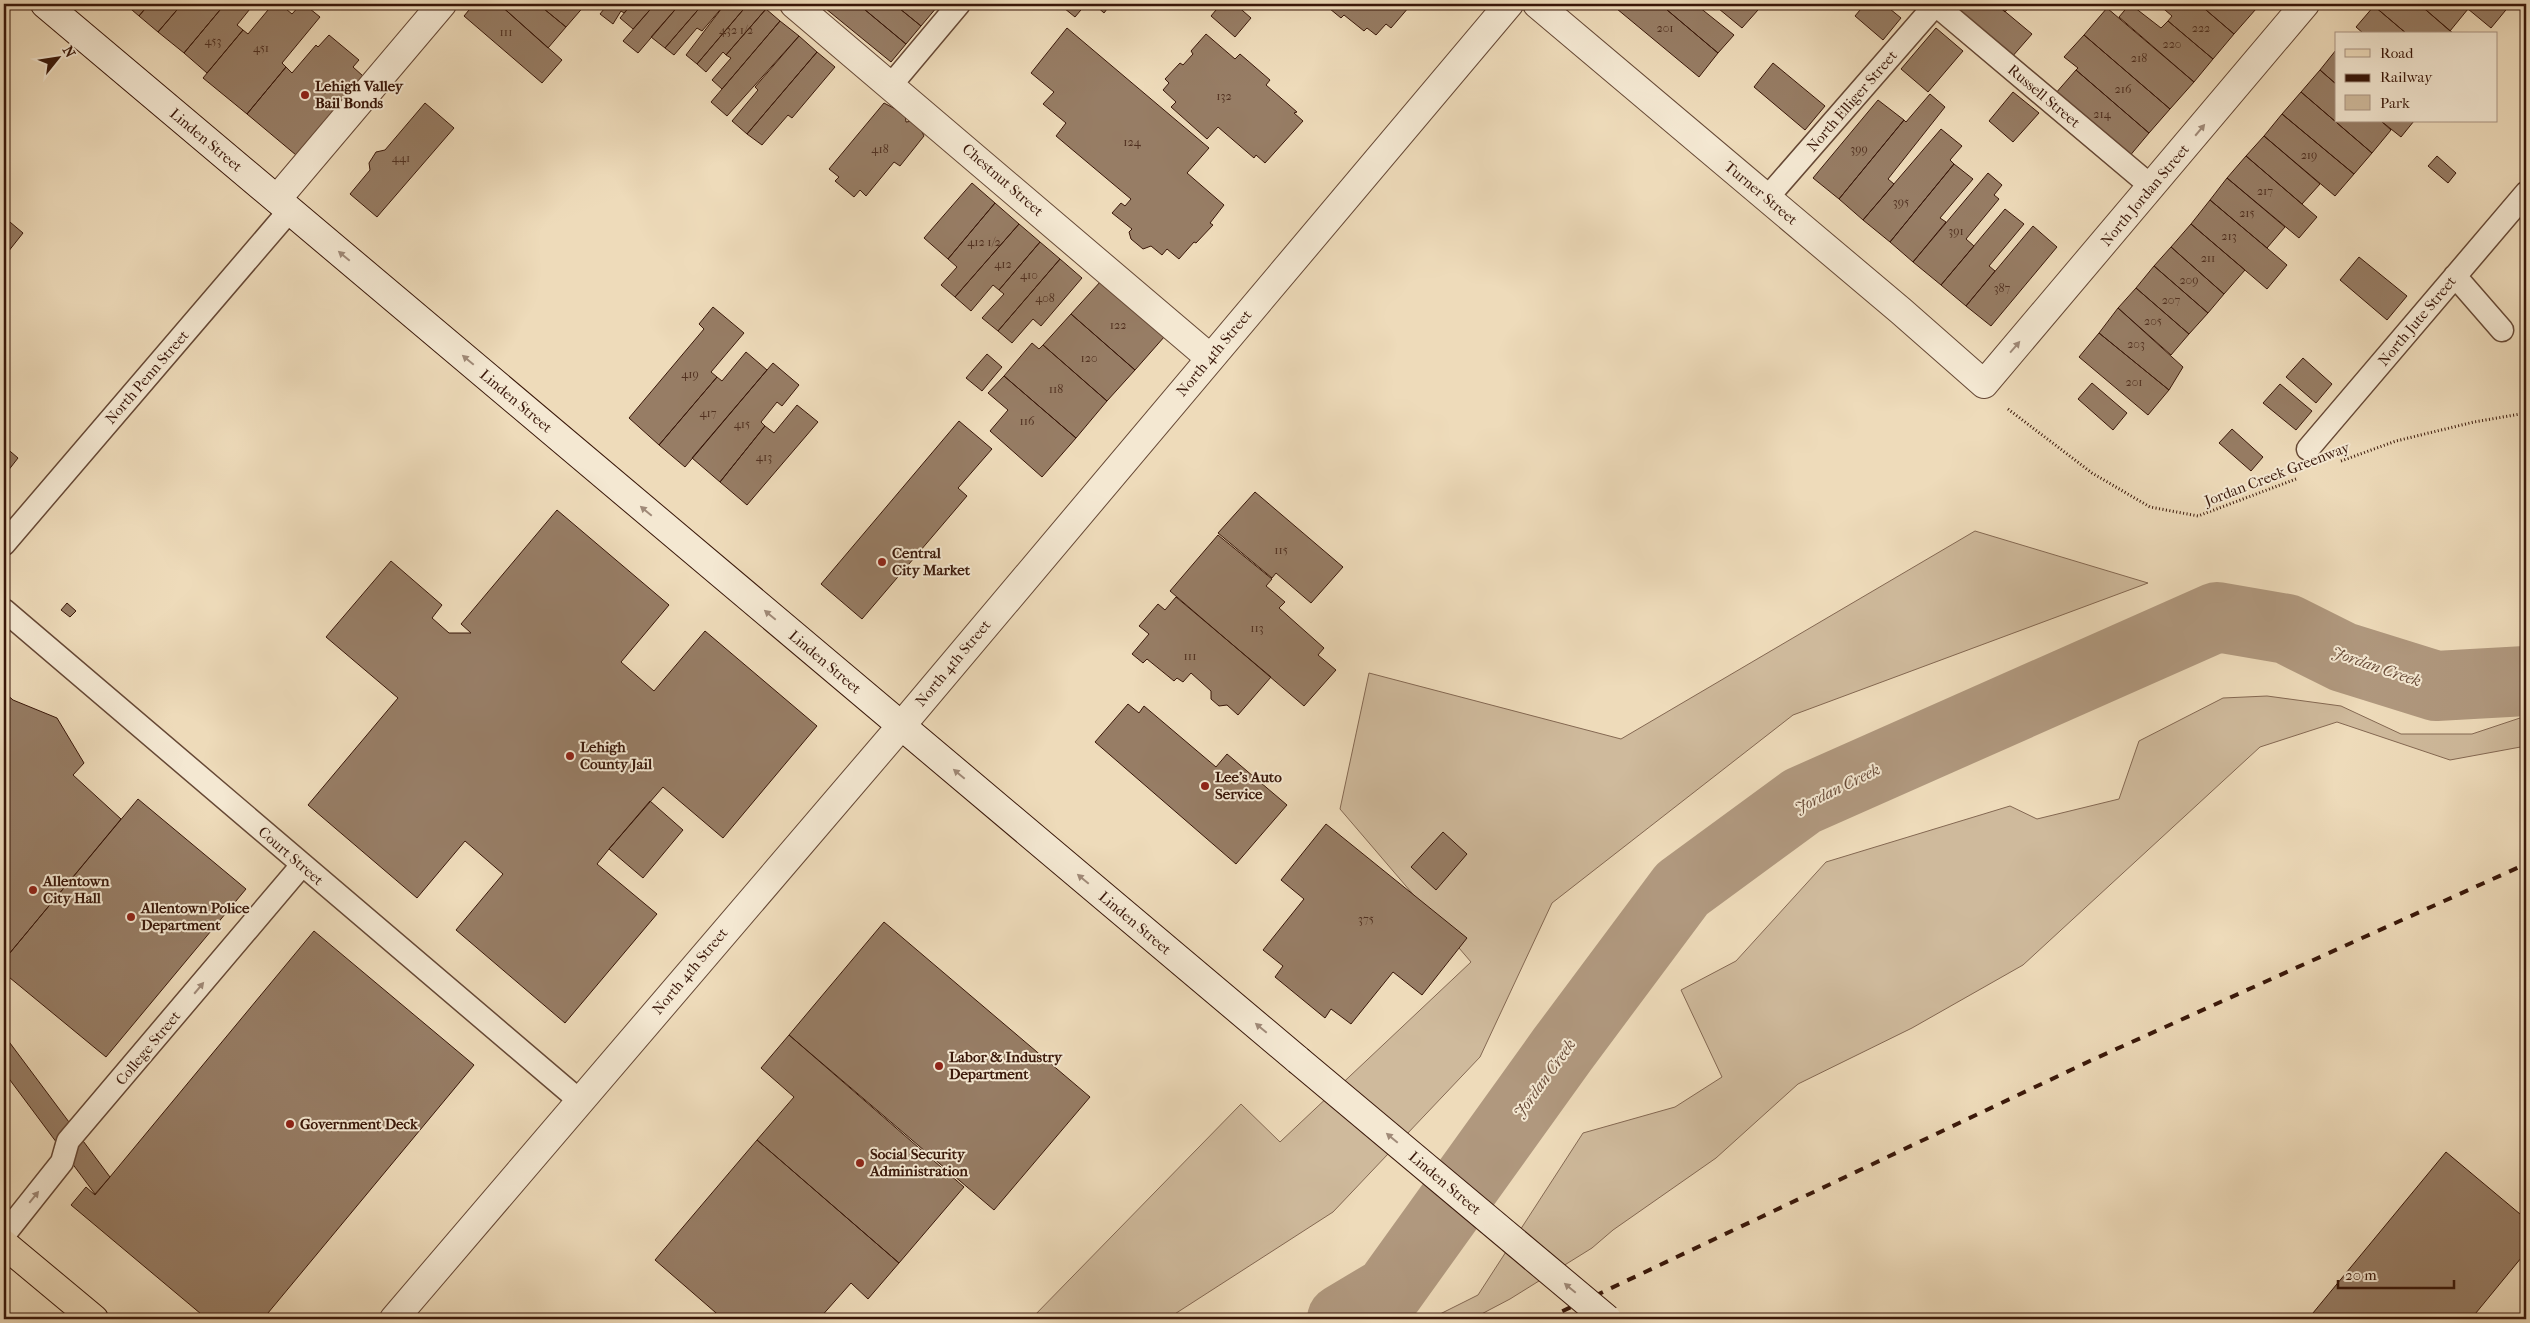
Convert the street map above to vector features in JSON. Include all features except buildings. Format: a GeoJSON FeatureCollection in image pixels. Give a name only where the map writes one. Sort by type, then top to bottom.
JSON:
{"type":"FeatureCollection","features":[{"type":"Feature","properties":{"kind":"main road"},"geometry":{"type":"LineString","coordinates":[[4,1244],[94,1319]]}},
{"type":"Feature","properties":{"kind":"street","name":"Linden Street"},"geometry":{"type":"LineString","coordinates":[[45,4],[1607,1319]]}},
{"type":"Feature","properties":{"kind":"street","name":"Chestnut Street"},"geometry":{"type":"LineString","coordinates":[[794,4],[1210,358]]}},
{"type":"Feature","properties":{"kind":"street","name":"North 4th Street"},"geometry":{"type":"LineString","coordinates":[[394,1319],[901,726],[1509,4]]}},
{"type":"Feature","properties":{"kind":"street","name":"Turner Street"},"geometry":{"type":"LineString","coordinates":[[1537,4],[1984,384]]}},
{"type":"Feature","properties":{"kind":"street","name":"North Jordan Street"},"geometry":{"type":"LineString","coordinates":[[1984,384],[2305,4]]}},
{"type":"Feature","properties":{"kind":"street","name":"North Penn Street"},"geometry":{"type":"LineString","coordinates":[[283,204],[439,5]]}},
{"type":"Feature","properties":{"kind":"lane"},"geometry":{"type":"LineString","coordinates":[[891,85],[959,4]]}},
{"type":"Feature","properties":{"kind":"lane","name":"North Elliger Street"},"geometry":{"type":"LineString","coordinates":[[1767,198],[1936,4]]}},
{"type":"Feature","properties":{"kind":"lane","name":"Russell Street"},"geometry":{"type":"LineString","coordinates":[[1936,4],[2152,187]]}},
{"type":"Feature","properties":{"kind":"lane","name":"North Jute Street"},"geometry":{"type":"LineString","coordinates":[[2308,450],[2526,193]]}},
{"type":"Feature","properties":{"kind":"lane","name":"North Penn Street"},"geometry":{"type":"LineString","coordinates":[[4,544],[283,204]]}},
{"type":"Feature","properties":{"kind":"lane"},"geometry":{"type":"LineString","coordinates":[[2455,276],[2502,330]]}},
{"type":"Feature","properties":{"kind":"lane","name":"Court Street"},"geometry":{"type":"LineString","coordinates":[[4,610],[580,1101]]}},
{"type":"Feature","properties":{"kind":"lane","name":"College Street"},"geometry":{"type":"LineString","coordinates":[[4,1235],[62,1162],[68,1141],[302,865]]}},
{"type":"Feature","properties":{"kind":"path","name":"Jordan Creek Greenway"},"geometry":{"type":"LineString","coordinates":[[1984,384],[2009,411],[2047,441],[2092,474],[2150,507],[2198,516],[2297,478]]}},
{"type":"Feature","properties":{"kind":"path","name":"Jordan Creek Greenway"},"geometry":{"type":"LineString","coordinates":[[2333,465],[2396,441],[2474,422],[2526,412]]}},
{"type":"Feature","properties":{"kind":"green space"},"geometry":{"type":"Polygon","coordinates":[[[1975,531],[2148,583],[1793,715],[1552,903],[1480,1057],[1333,1212],[1167,1319],[1031,1319],[1241,1104],[1280,1142],[1471,962],[1340,809],[1369,673],[1621,739],[1975,531]]]}},
{"type":"Feature","properties":{"kind":"green space"},"geometry":{"type":"Polygon","coordinates":[[[2267,696],[2341,706],[2401,734],[2472,734],[2526,716],[2526,746],[2450,760],[2337,722],[2260,747],[2023,965],[1912,1028],[1798,1084],[1716,1158],[1613,1230],[1592,1248],[1510,1299],[1472,1319],[1430,1319],[1478,1295],[1583,1133],[1675,1107],[1722,1077],[1681,990],[1736,961],[1826,862],[2010,806],[2037,819],[2119,799],[2139,741],[2223,698],[2267,696]]]}},
{"type":"Feature","properties":{"kind":"waterway","name":"Jordan Creek"},"geometry":{"type":"LineString","coordinates":[[1342,1319],[1389,1291],[1562,1050],[1682,889],[1802,801],[2217,617],[2287,629],[2343,657],[2436,686],[2526,681]]}},
{"type":"Feature","properties":{"kind":"railway"},"geometry":{"type":"LineString","coordinates":[[1546,1319],[2092,1060],[2526,864]]}},
{"type":"Feature","properties":{"kind":"place","name":"Lehigh Valley Bail Bonds"},"geometry":{"type":"Point","coordinates":[305,95]}},
{"type":"Feature","properties":{"kind":"place","name":"Central City Market"},"geometry":{"type":"Point","coordinates":[882,562]}},
{"type":"Feature","properties":{"kind":"place","name":"Lehigh County Jail"},"geometry":{"type":"Point","coordinates":[570,756]}},
{"type":"Feature","properties":{"kind":"place","name":"Lee's Auto Service"},"geometry":{"type":"Point","coordinates":[1205,786]}},
{"type":"Feature","properties":{"kind":"place","name":"Allentown City Hall"},"geometry":{"type":"Point","coordinates":[33,890]}},
{"type":"Feature","properties":{"kind":"place","name":"Allentown Police Department"},"geometry":{"type":"Point","coordinates":[131,917]}},
{"type":"Feature","properties":{"kind":"place","name":"Labor & Industry Department"},"geometry":{"type":"Point","coordinates":[939,1066]}},
{"type":"Feature","properties":{"kind":"place","name":"Government Deck"},"geometry":{"type":"Point","coordinates":[290,1124]}},
{"type":"Feature","properties":{"kind":"place","name":"Social Security Administration"},"geometry":{"type":"Point","coordinates":[860,1163]}}]}
